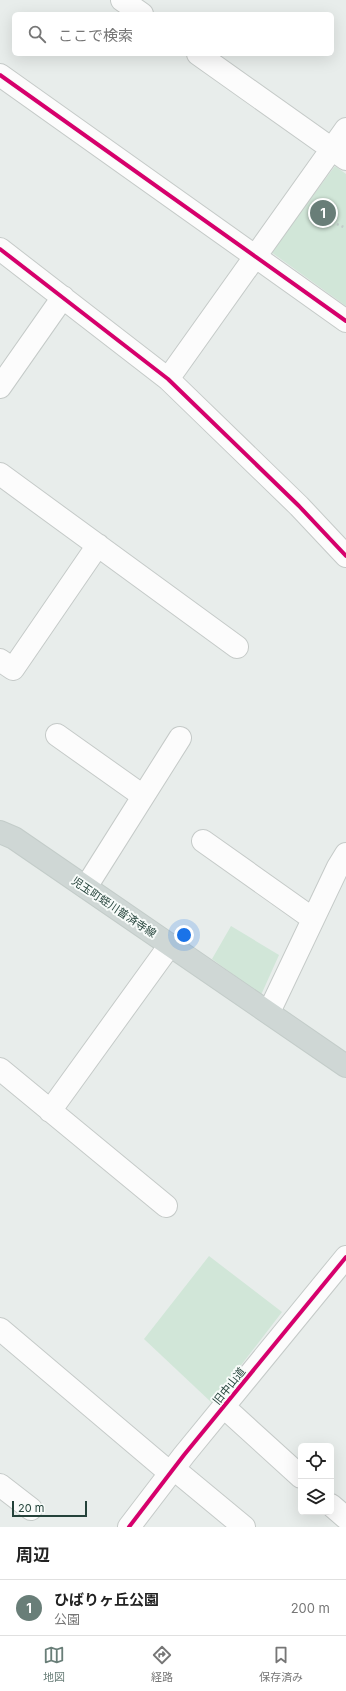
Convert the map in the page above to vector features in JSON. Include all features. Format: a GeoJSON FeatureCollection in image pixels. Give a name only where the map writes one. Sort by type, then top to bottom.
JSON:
{"type":"FeatureCollection","features":[{"type":"Feature","properties":{"kind":"main road","name":"児玉町蛭川普済寺線"},"geometry":{"type":"LineString","coordinates":[[0,832],[14,838],[346,1066]]}},
{"type":"Feature","properties":{"kind":"street"},"geometry":{"type":"LineString","coordinates":[[122,0],[139,12]]}},
{"type":"Feature","properties":{"kind":"street"},"geometry":{"type":"LineString","coordinates":[[201,56],[339,154]]}},
{"type":"Feature","properties":{"kind":"street"},"geometry":{"type":"LineString","coordinates":[[0,75],[346,321]]}},
{"type":"Feature","properties":{"kind":"street"},"geometry":{"type":"LineString","coordinates":[[168,379],[295,201],[339,154],[346,129]]}},
{"type":"Feature","properties":{"kind":"street"},"geometry":{"type":"LineString","coordinates":[[0,249],[168,379],[299,506],[346,556]]}},
{"type":"Feature","properties":{"kind":"street"},"geometry":{"type":"LineString","coordinates":[[0,386],[63,297]]}},
{"type":"Feature","properties":{"kind":"street"},"geometry":{"type":"LineString","coordinates":[[0,474],[237,647]]}},
{"type":"Feature","properties":{"kind":"street"},"geometry":{"type":"LineString","coordinates":[[0,660],[13,669],[98,545]]}},
{"type":"Feature","properties":{"kind":"street"},"geometry":{"type":"LineString","coordinates":[[57,735],[143,796]]}},
{"type":"Feature","properties":{"kind":"street"},"geometry":{"type":"LineString","coordinates":[[86,887],[180,738]]}},
{"type":"Feature","properties":{"kind":"street"},"geometry":{"type":"LineString","coordinates":[[202,841],[313,919]]}},
{"type":"Feature","properties":{"kind":"street"},"geometry":{"type":"LineString","coordinates":[[269,1012],[313,919],[343,864]]}},
{"type":"Feature","properties":{"kind":"street"},"geometry":{"type":"LineString","coordinates":[[50,1111],[170,945]]}},
{"type":"Feature","properties":{"kind":"street"},"geometry":{"type":"LineString","coordinates":[[0,1069],[166,1206]]}},
{"type":"Feature","properties":{"kind":"street","name":"旧中山道"},"geometry":{"type":"LineString","coordinates":[[136,1524],[172,1471],[346,1257]]}},
{"type":"Feature","properties":{"kind":"street"},"geometry":{"type":"LineString","coordinates":[[0,1329],[172,1471],[244,1527]]}},
{"type":"Feature","properties":{"kind":"street"},"geometry":{"type":"LineString","coordinates":[[224,1407],[298,1474]]}},
{"type":"Feature","properties":{"kind":"street"},"geometry":{"type":"LineString","coordinates":[[0,1485],[31,1509]]}},
{"type":"Feature","properties":{"kind":"street"},"geometry":{"type":"LineString","coordinates":[[334,1508],[346,1518]]}},
{"type":"Feature","properties":{"kind":"path"},"geometry":{"type":"LineString","coordinates":[[295,201],[317,216],[346,228]]}},
{"type":"Feature","properties":{"kind":"green space"},"geometry":{"type":"Polygon","coordinates":[[[335,166],[346,174],[346,306],[271,252],[335,166]]]}},
{"type":"Feature","properties":{"kind":"green space"},"geometry":{"type":"Polygon","coordinates":[[[231,926],[279,955],[261,995],[212,959],[231,926]]]}},
{"type":"Feature","properties":{"kind":"green space"},"geometry":{"type":"Polygon","coordinates":[[[209,1256],[282,1312],[212,1403],[144,1339],[209,1256]]]}},
{"type":"Feature","properties":{"kind":"cycle path"},"geometry":{"type":"LineString","coordinates":[[0,75],[346,321]]}},
{"type":"Feature","properties":{"kind":"cycle path"},"geometry":{"type":"LineString","coordinates":[[0,249],[168,379],[299,506],[346,556]]}},
{"type":"Feature","properties":{"kind":"cycle path"},"geometry":{"type":"LineString","coordinates":[[129,1527],[184,1455],[346,1257]]}},
{"type":"Feature","properties":{"kind":"place","name":"ひばりヶ丘公園"},"geometry":{"type":"Point","coordinates":[323,213]}}]}
